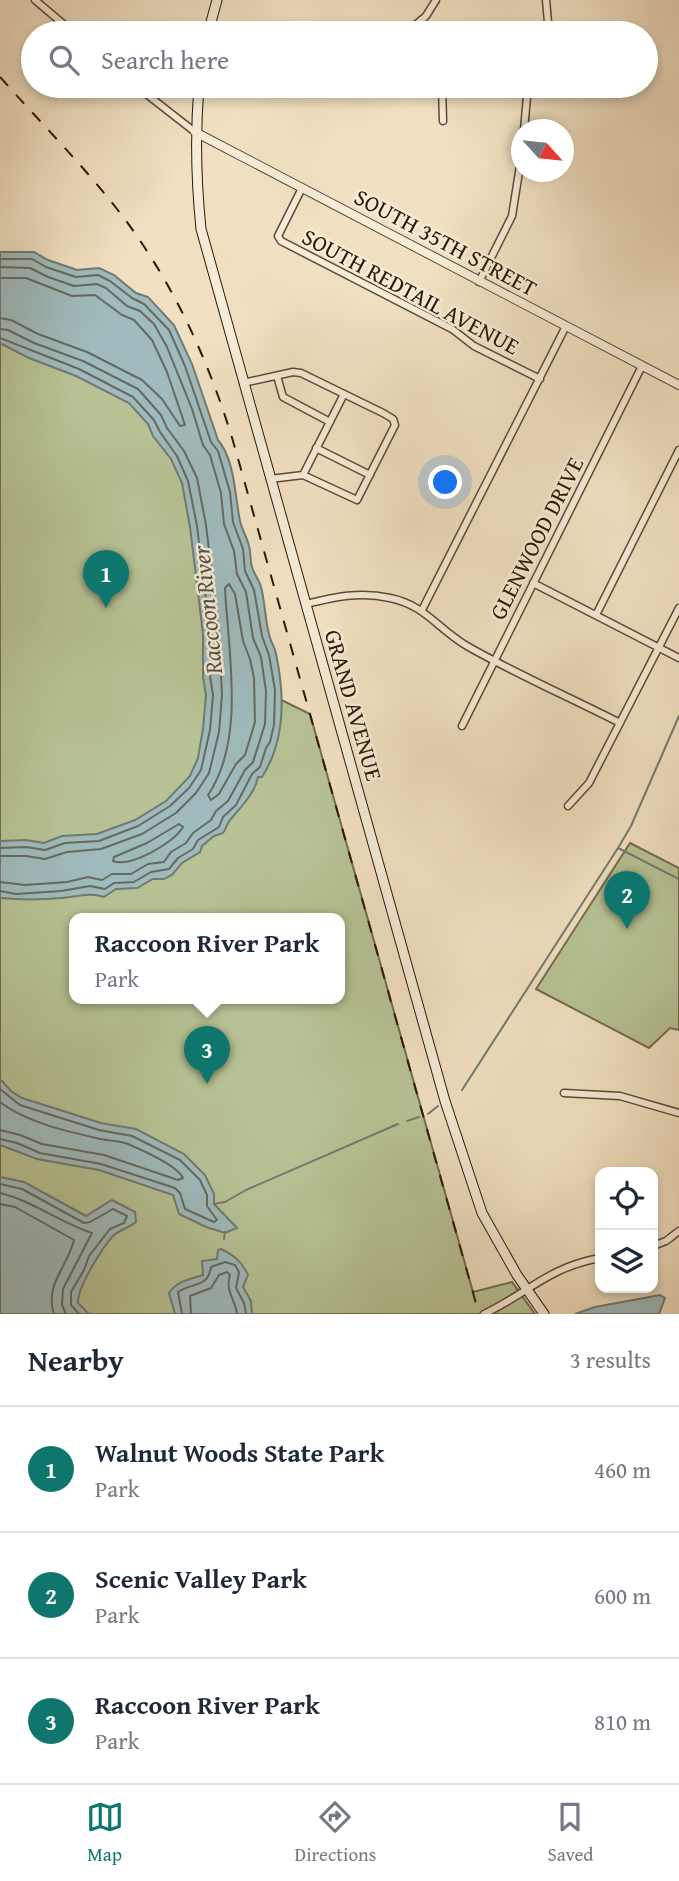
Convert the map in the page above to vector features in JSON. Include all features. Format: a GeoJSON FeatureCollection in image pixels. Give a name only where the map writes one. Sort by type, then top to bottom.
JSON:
{"type":"FeatureCollection","features":[{"type":"Feature","properties":{"kind":"main road"},"geometry":{"type":"LineString","coordinates":[[211,21],[217,0]]}},
{"type":"Feature","properties":{"kind":"main road","name":"GRAND AVENUE"},"geometry":{"type":"LineString","coordinates":[[198,98],[195,177],[201,229],[445,1101],[482,1213],[544,1314]]}},
{"type":"Feature","properties":{"kind":"street"},"geometry":{"type":"LineString","coordinates":[[35,0],[60,21]]}},
{"type":"Feature","properties":{"kind":"street"},"geometry":{"type":"LineString","coordinates":[[422,21],[436,0]]}},
{"type":"Feature","properties":{"kind":"street"},"geometry":{"type":"LineString","coordinates":[[546,0],[548,21]]}},
{"type":"Feature","properties":{"kind":"street"},"geometry":{"type":"LineString","coordinates":[[151,98],[195,132]]}},
{"type":"Feature","properties":{"kind":"street"},"geometry":{"type":"LineString","coordinates":[[442,98],[443,121]]}},
{"type":"Feature","properties":{"kind":"street"},"geometry":{"type":"LineString","coordinates":[[525,119],[527,98]]}},
{"type":"Feature","properties":{"kind":"street","name":"SOUTH 35TH STREET"},"geometry":{"type":"LineString","coordinates":[[195,132],[679,385]]}},
{"type":"Feature","properties":{"kind":"street"},"geometry":{"type":"LineString","coordinates":[[479,282],[512,216],[517,182]]}},
{"type":"Feature","properties":{"kind":"street","name":"SOUTH REDTAIL AVENUE"},"geometry":{"type":"LineString","coordinates":[[302,188],[278,236],[281,241],[452,329],[474,346],[540,379]]}},
{"type":"Feature","properties":{"kind":"street"},"geometry":{"type":"LineString","coordinates":[[422,610],[566,326]]}},
{"type":"Feature","properties":{"kind":"street","name":"GLENWOOD DRIVE"},"geometry":{"type":"LineString","coordinates":[[462,726],[642,366]]}},
{"type":"Feature","properties":{"kind":"street"},"geometry":{"type":"LineString","coordinates":[[243,383],[301,373],[383,413],[393,419],[395,425],[356,500],[303,475],[270,479]]}},
{"type":"Feature","properties":{"kind":"street"},"geometry":{"type":"LineString","coordinates":[[277,376],[283,397],[330,422]]}},
{"type":"Feature","properties":{"kind":"street"},"geometry":{"type":"LineString","coordinates":[[303,475],[344,394]]}},
{"type":"Feature","properties":{"kind":"street"},"geometry":{"type":"LineString","coordinates":[[316,448],[370,475]]}},
{"type":"Feature","properties":{"kind":"street"},"geometry":{"type":"LineString","coordinates":[[596,615],[679,450]]}},
{"type":"Feature","properties":{"kind":"street"},"geometry":{"type":"LineString","coordinates":[[533,583],[679,658]]}},
{"type":"Feature","properties":{"kind":"street"},"geometry":{"type":"LineString","coordinates":[[306,604],[341,595],[363,594],[391,598],[422,610],[464,645],[620,723]]}},
{"type":"Feature","properties":{"kind":"street"},"geometry":{"type":"LineString","coordinates":[[568,806],[590,783],[679,608]]}},
{"type":"Feature","properties":{"kind":"street"},"geometry":{"type":"LineString","coordinates":[[565,1093],[620,1096],[679,1113]]}},
{"type":"Feature","properties":{"kind":"street"},"geometry":{"type":"LineString","coordinates":[[658,1244],[679,1231]]}},
{"type":"Feature","properties":{"kind":"street"},"geometry":{"type":"LineString","coordinates":[[484,1314],[549,1274],[567,1266],[595,1259]]}},
{"type":"Feature","properties":{"kind":"green space"},"geometry":{"type":"Polygon","coordinates":[[[0,332],[176,416],[219,679],[189,795],[158,828],[55,848],[0,843],[0,332]]]}},
{"type":"Feature","properties":{"kind":"green space"},"geometry":{"type":"Polygon","coordinates":[[[261,690],[310,714],[473,1292],[512,1282],[535,1314],[0,1314],[0,884],[107,885],[261,690]]]}},
{"type":"Feature","properties":{"kind":"green space"},"geometry":{"type":"Polygon","coordinates":[[[630,843],[679,868],[679,1030],[670,1028],[649,1048],[536,989],[630,843]]]}},
{"type":"Feature","properties":{"kind":"water","name":"Raccoon River"},"geometry":{"type":"Polygon","coordinates":[[[0,252],[34,252],[77,270],[99,268],[114,275],[136,293],[148,297],[174,325],[192,364],[218,440],[228,458],[240,521],[249,546],[252,567],[261,587],[270,639],[279,670],[281,718],[270,763],[262,777],[258,777],[251,794],[223,833],[214,836],[202,846],[200,852],[182,863],[172,875],[164,879],[153,879],[137,888],[116,889],[104,897],[88,895],[38,899],[0,898],[0,841],[26,840],[44,843],[62,836],[97,834],[135,820],[166,801],[190,776],[198,758],[206,695],[203,677],[203,634],[190,527],[182,483],[171,459],[153,436],[148,424],[129,403],[76,376],[29,358],[0,343],[0,252]]]}},
{"type":"Feature","properties":{"kind":"water"},"geometry":{"type":"Polygon","coordinates":[[[0,1079],[22,1098],[101,1123],[136,1129],[184,1154],[205,1175],[214,1194],[214,1204],[237,1228],[225,1233],[179,1214],[173,1195],[99,1170],[37,1159],[0,1145],[0,1079]]]}},
{"type":"Feature","properties":{"kind":"water"},"geometry":{"type":"Polygon","coordinates":[[[0,1177],[24,1182],[86,1216],[112,1200],[135,1212],[136,1222],[113,1236],[86,1278],[78,1303],[89,1314],[0,1314],[0,1177]]]}},
{"type":"Feature","properties":{"kind":"water"},"geometry":{"type":"Polygon","coordinates":[[[221,1249],[237,1259],[248,1275],[243,1287],[251,1301],[252,1314],[175,1314],[169,1293],[180,1283],[203,1275],[202,1261],[217,1259],[218,1250],[221,1249]]]}},
{"type":"Feature","properties":{"kind":"water"},"geometry":{"type":"Polygon","coordinates":[[[660,1295],[665,1298],[659,1314],[575,1314],[595,1307],[660,1295]]]}},
{"type":"Feature","properties":{"kind":"waterway"},"geometry":{"type":"LineString","coordinates":[[462,1090],[631,826],[679,716]]}},
{"type":"Feature","properties":{"kind":"waterway"},"geometry":{"type":"LineString","coordinates":[[618,848],[679,879]]}},
{"type":"Feature","properties":{"kind":"waterway"},"geometry":{"type":"LineString","coordinates":[[428,1114],[438,1106]]}},
{"type":"Feature","properties":{"kind":"waterway"},"geometry":{"type":"LineString","coordinates":[[407,1121],[419,1117]]}},
{"type":"Feature","properties":{"kind":"waterway"},"geometry":{"type":"LineString","coordinates":[[214,1204],[225,1202],[246,1190],[398,1124]]}},
{"type":"Feature","properties":{"kind":"waterway"},"geometry":{"type":"LineString","coordinates":[[224,1239],[225,1232]]}},
{"type":"Feature","properties":{"kind":"railway"},"geometry":{"type":"LineString","coordinates":[[0,77],[89,175],[136,235],[171,291],[212,379],[233,441],[479,1314]]}},
{"type":"Feature","properties":{"kind":"place","name":"Walnut Woods State Park"},"geometry":{"type":"Point","coordinates":[106,608]}},
{"type":"Feature","properties":{"kind":"place","name":"Scenic Valley Park"},"geometry":{"type":"Point","coordinates":[627,929]}},
{"type":"Feature","properties":{"kind":"place","name":"Raccoon River Park"},"geometry":{"type":"Point","coordinates":[207,1084]}}]}
